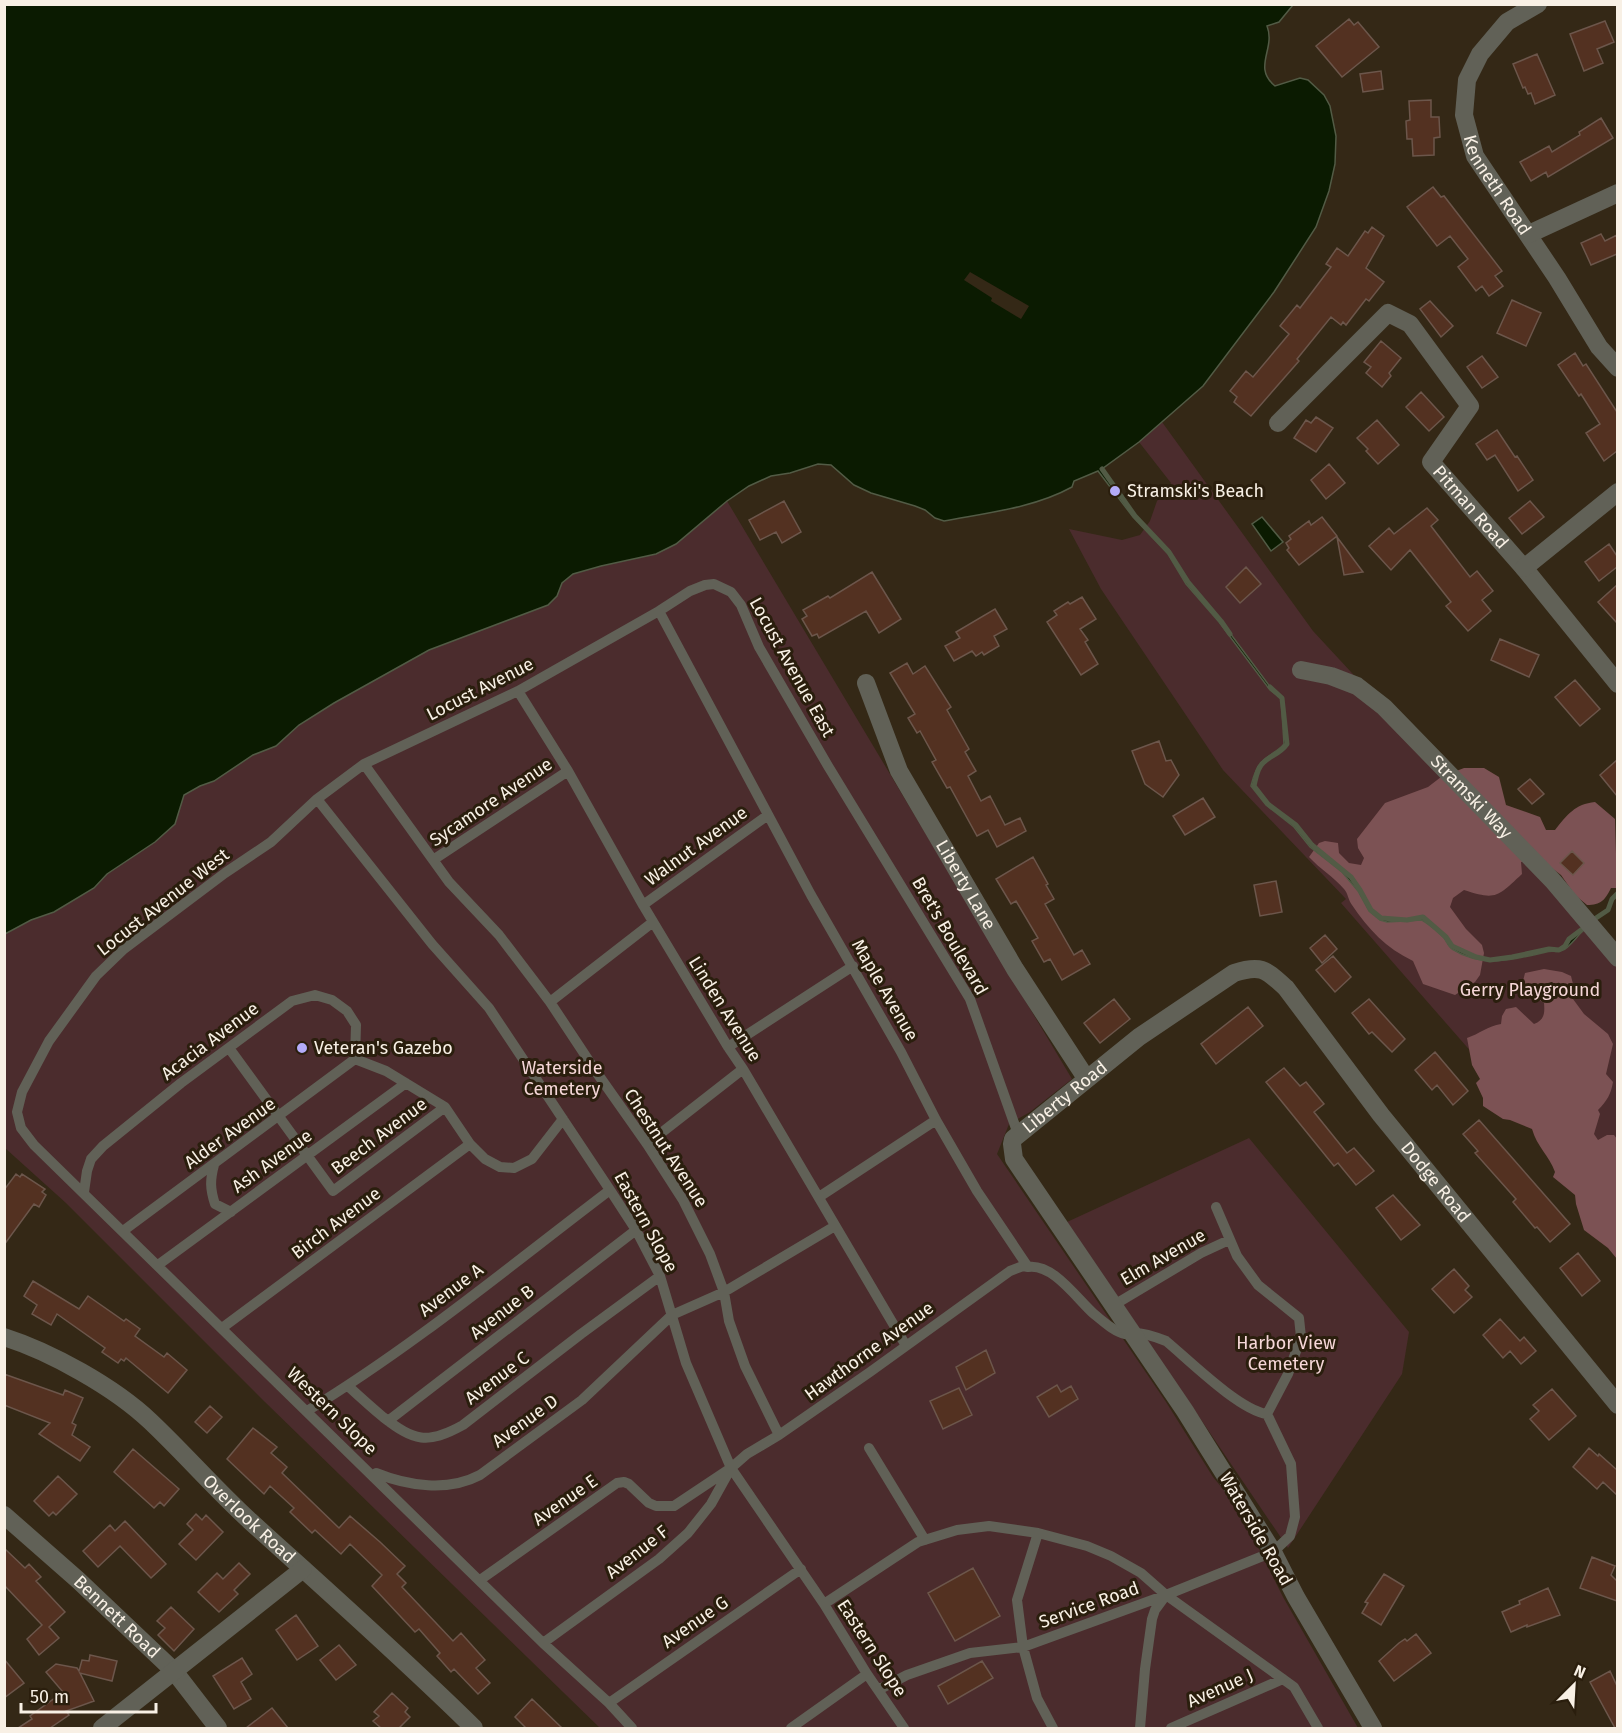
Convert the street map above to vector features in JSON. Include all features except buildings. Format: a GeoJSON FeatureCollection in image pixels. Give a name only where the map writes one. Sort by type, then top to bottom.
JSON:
{"type":"FeatureCollection","features":[{"type":"Feature","properties":{"kind":"street","name":"Kenneth Road"},"geometry":{"type":"LineString","coordinates":[[1538,4],[1507,22],[1479,54],[1467,80],[1464,115],[1475,156],[1528,234],[1584,324],[1617,368]]}},
{"type":"Feature","properties":{"kind":"street"},"geometry":{"type":"LineString","coordinates":[[1528,234],[1617,193]]}},
{"type":"Feature","properties":{"kind":"street","name":"Pitman Road"},"geometry":{"type":"LineString","coordinates":[[1278,423],[1388,313],[1410,324],[1470,406],[1431,462],[1524,568],[1617,684]]}},
{"type":"Feature","properties":{"kind":"street"},"geometry":{"type":"LineString","coordinates":[[1524,568],[1617,492]]}},
{"type":"Feature","properties":{"kind":"street","name":"Stramski Way"},"geometry":{"type":"LineString","coordinates":[[1301,670],[1331,676],[1357,686],[1384,707],[1553,881],[1617,958]]}},
{"type":"Feature","properties":{"kind":"street","name":"Liberty Lane"},"geometry":{"type":"LineString","coordinates":[[866,683],[899,771],[1015,969],[1086,1078]]}},
{"type":"Feature","properties":{"kind":"street","name":"Liberty Road"},"geometry":{"type":"LineString","coordinates":[[1133,1333],[1014,1159],[1013,1139],[1139,1037],[1234,973],[1250,968]]}},
{"type":"Feature","properties":{"kind":"street","name":"Dodge Road"},"geometry":{"type":"LineString","coordinates":[[1250,968],[1268,971],[1286,988],[1381,1115],[1617,1405]]}},
{"type":"Feature","properties":{"kind":"street","name":"Waterside Road"},"geometry":{"type":"LineString","coordinates":[[1133,1333],[1185,1411],[1273,1552],[1296,1597],[1373,1728]]}},
{"type":"Feature","properties":{"kind":"street","name":"Overlook Road"},"geometry":{"type":"LineString","coordinates":[[4,1337],[59,1359],[114,1394],[149,1420],[212,1485],[424,1679],[474,1728]]}},
{"type":"Feature","properties":{"kind":"street","name":"Bennett Road"},"geometry":{"type":"LineString","coordinates":[[4,1515],[78,1580],[174,1671],[218,1728]]}},
{"type":"Feature","properties":{"kind":"street"},"geometry":{"type":"LineString","coordinates":[[102,1728],[303,1569]]}},
{"type":"Feature","properties":{"kind":"lane","name":"Locust Avenue East"},"geometry":{"type":"LineString","coordinates":[[659,612],[690,591],[705,585],[723,586],[731,592],[741,605],[759,647],[828,766]]}},
{"type":"Feature","properties":{"kind":"lane","name":"Locust Avenue"},"geometry":{"type":"LineString","coordinates":[[317,799],[364,764],[518,691],[659,612]]}},
{"type":"Feature","properties":{"kind":"lane","name":"Maple Avenue"},"geometry":{"type":"LineString","coordinates":[[659,612],[811,895],[901,1052],[936,1120],[977,1191],[1028,1267]]}},
{"type":"Feature","properties":{"kind":"lane","name":"Linden Avenue"},"geometry":{"type":"LineString","coordinates":[[518,691],[568,771],[643,905],[743,1069],[905,1344]]}},
{"type":"Feature","properties":{"kind":"lane","name":"Chestnut Avenue"},"geometry":{"type":"LineString","coordinates":[[364,764],[432,861],[499,935],[550,1002],[683,1200],[710,1254],[724,1292],[729,1321],[745,1366],[779,1435]]}},
{"type":"Feature","properties":{"kind":"lane","name":"Bret's Boulevard"},"geometry":{"type":"LineString","coordinates":[[828,766],[970,999],[1018,1134]]}},
{"type":"Feature","properties":{"kind":"lane","name":"Sycamore Avenue"},"geometry":{"type":"LineString","coordinates":[[432,861],[568,771]]}},
{"type":"Feature","properties":{"kind":"lane","name":"Locust Avenue West"},"geometry":{"type":"LineString","coordinates":[[17,1112],[22,1092],[49,1041],[96,976],[124,948],[271,842],[317,799]]}},
{"type":"Feature","properties":{"kind":"lane","name":"Eastern Slope"},"geometry":{"type":"LineString","coordinates":[[317,799],[432,944],[489,1008],[636,1230],[660,1276],[686,1363],[731,1468],[801,1569],[904,1728]]}},
{"type":"Feature","properties":{"kind":"lane","name":"Walnut Avenue"},"geometry":{"type":"LineString","coordinates":[[643,905],[768,815]]}},
{"type":"Feature","properties":{"kind":"lane"},"geometry":{"type":"LineString","coordinates":[[550,1002],[653,922]]}},
{"type":"Feature","properties":{"kind":"lane"},"geometry":{"type":"LineString","coordinates":[[728,1047],[853,966]]}},
{"type":"Feature","properties":{"kind":"lane","name":"Acacia Avenue"},"geometry":{"type":"LineString","coordinates":[[84,1192],[91,1159],[103,1146],[181,1083],[292,1001],[315,995],[332,1000],[347,1011],[356,1025],[355,1059]]}},
{"type":"Feature","properties":{"kind":"lane"},"geometry":{"type":"LineString","coordinates":[[229,1048],[308,1155]]}},
{"type":"Feature","properties":{"kind":"lane"},"geometry":{"type":"LineString","coordinates":[[355,1059],[386,1071],[445,1107],[470,1144],[485,1159],[500,1167],[514,1168],[532,1159],[563,1119]]}},
{"type":"Feature","properties":{"kind":"lane","name":"Alder Avenue"},"geometry":{"type":"LineString","coordinates":[[123,1231],[355,1059]]}},
{"type":"Feature","properties":{"kind":"lane"},"geometry":{"type":"LineString","coordinates":[[647,1144],[743,1069]]}},
{"type":"Feature","properties":{"kind":"lane","name":"Ash Avenue"},"geometry":{"type":"LineString","coordinates":[[158,1265],[406,1083]]}},
{"type":"Feature","properties":{"kind":"lane","name":"Beech Avenue"},"geometry":{"type":"LineString","coordinates":[[308,1155],[333,1191],[445,1107]]}},
{"type":"Feature","properties":{"kind":"lane","name":"Western Slope"},"geometry":{"type":"LineString","coordinates":[[17,1112],[21,1128],[34,1144],[543,1642],[609,1703],[632,1728]]}},
{"type":"Feature","properties":{"kind":"lane"},"geometry":{"type":"LineString","coordinates":[[819,1197],[936,1120]]}},
{"type":"Feature","properties":{"kind":"lane","name":"Birch Avenue"},"geometry":{"type":"LineString","coordinates":[[222,1328],[470,1144]]}},
{"type":"Feature","properties":{"kind":"lane"},"geometry":{"type":"LineString","coordinates":[[214,1165],[210,1181],[211,1194],[215,1204],[231,1212]]}},
{"type":"Feature","properties":{"kind":"lane","name":"Avenue A"},"geometry":{"type":"LineString","coordinates":[[308,1411],[414,1339],[610,1190]]}},
{"type":"Feature","properties":{"kind":"lane"},"geometry":{"type":"LineString","coordinates":[[1216,1207],[1237,1256],[1258,1285],[1299,1318],[1301,1337],[1288,1374],[1267,1414]]}},
{"type":"Feature","properties":{"kind":"lane","name":"Avenue D"},"geometry":{"type":"LineString","coordinates":[[370,1471],[387,1478],[441,1486],[468,1481],[480,1475],[582,1400],[672,1315],[724,1292],[835,1226]]}},
{"type":"Feature","properties":{"kind":"lane","name":"Avenue B"},"geometry":{"type":"LineString","coordinates":[[388,1421],[636,1230]]}},
{"type":"Feature","properties":{"kind":"lane","name":"Elm Avenue"},"geometry":{"type":"LineString","coordinates":[[1114,1305],[1201,1253],[1229,1240]]}},
{"type":"Feature","properties":{"kind":"lane","name":"Hawthorne Avenue"},"geometry":{"type":"LineString","coordinates":[[731,1468],[747,1454],[779,1435],[1010,1270],[1023,1266],[1028,1267]]}},
{"type":"Feature","properties":{"kind":"lane"},"geometry":{"type":"LineString","coordinates":[[1028,1267],[1034,1266],[1051,1272],[1104,1322],[1118,1332],[1152,1336],[1166,1341],[1241,1402],[1260,1413],[1267,1414]]}},
{"type":"Feature","properties":{"kind":"lane","name":"Avenue C"},"geometry":{"type":"LineString","coordinates":[[348,1386],[399,1430],[425,1438],[444,1436],[463,1425],[660,1276]]}},
{"type":"Feature","properties":{"kind":"lane"},"geometry":{"type":"LineString","coordinates":[[1267,1414],[1291,1464],[1295,1517],[1290,1536],[1273,1552]]}},
{"type":"Feature","properties":{"kind":"lane"},"geometry":{"type":"LineString","coordinates":[[868,1448],[925,1540]]}},
{"type":"Feature","properties":{"kind":"lane","name":"Avenue E"},"geometry":{"type":"LineString","coordinates":[[480,1580],[617,1483],[629,1484],[649,1503],[669,1507],[674,1506],[731,1468]]}},
{"type":"Feature","properties":{"kind":"lane","name":"Avenue F"},"geometry":{"type":"LineString","coordinates":[[543,1642],[659,1559],[688,1533],[711,1504],[731,1468]]}},
{"type":"Feature","properties":{"kind":"lane"},"geometry":{"type":"LineString","coordinates":[[824,1604],[908,1548],[925,1540],[957,1530],[989,1526],[1038,1533],[1087,1546],[1111,1556],[1141,1574],[1166,1595],[1294,1687],[1318,1728]]}},
{"type":"Feature","properties":{"kind":"lane"},"geometry":{"type":"LineString","coordinates":[[1038,1533],[1017,1600],[1023,1647],[1037,1698],[1053,1728]]}},
{"type":"Feature","properties":{"kind":"lane","name":"Service Road"},"geometry":{"type":"LineString","coordinates":[[878,1690],[907,1675],[970,1653],[1023,1647],[1166,1595],[1273,1552]]}},
{"type":"Feature","properties":{"kind":"lane","name":"Avenue G"},"geometry":{"type":"LineString","coordinates":[[609,1703],[801,1569]]}},
{"type":"Feature","properties":{"kind":"lane"},"geometry":{"type":"LineString","coordinates":[[1140,1728],[1152,1619],[1155,1610],[1166,1595]]}},
{"type":"Feature","properties":{"kind":"lane"},"geometry":{"type":"LineString","coordinates":[[790,1728],[867,1674]]}},
{"type":"Feature","properties":{"kind":"lane","name":"Avenue J"},"geometry":{"type":"LineString","coordinates":[[1171,1728],[1283,1678]]}},
{"type":"Feature","properties":{"kind":"green space","name":"Gerry Playground"},"geometry":{"type":"Polygon","coordinates":[[[1162,422],[1313,631],[1617,959],[1617,1238],[1550,1142],[1341,903],[1346,899],[1223,770],[1101,589],[1069,529],[1122,540],[1140,535],[1150,521],[1157,501],[1171,483],[1139,442],[1162,422]]]}},
{"type":"Feature","properties":{"kind":"green space","name":"Waterside Cemetery"},"geometry":{"type":"Polygon","coordinates":[[[727,501],[1072,1079],[1030,1112],[1009,1124],[997,1154],[1166,1402],[1213,1477],[1238,1507],[1283,1597],[1358,1728],[600,1728],[265,1402],[66,1203],[5,1148],[5,934],[31,920],[54,912],[94,888],[107,874],[155,842],[175,824],[184,795],[214,781],[253,755],[276,746],[299,725],[334,703],[429,650],[548,605],[557,596],[562,583],[573,574],[656,554],[675,544],[727,501]]]}},
{"type":"Feature","properties":{"kind":"green space"},"geometry":{"type":"Polygon","coordinates":[[[1464,768],[1484,768],[1499,777],[1506,805],[1540,817],[1546,830],[1555,830],[1577,808],[1595,802],[1615,819],[1617,888],[1611,888],[1599,903],[1587,905],[1575,895],[1561,875],[1541,860],[1521,862],[1522,874],[1502,892],[1491,896],[1464,890],[1453,898],[1450,907],[1466,929],[1482,945],[1484,953],[1480,975],[1475,982],[1455,995],[1423,984],[1413,961],[1394,950],[1371,930],[1358,914],[1344,889],[1309,857],[1319,843],[1325,841],[1338,843],[1339,853],[1349,863],[1361,865],[1364,858],[1358,848],[1357,839],[1385,803],[1428,787],[1441,777],[1464,768]]]}},
{"type":"Feature","properties":{"kind":"green space"},"geometry":{"type":"Polygon","coordinates":[[[1544,969],[1571,976],[1575,992],[1573,999],[1584,1014],[1608,1034],[1613,1044],[1606,1074],[1613,1082],[1608,1097],[1598,1110],[1600,1114],[1594,1134],[1598,1140],[1607,1135],[1614,1135],[1617,1139],[1617,1259],[1608,1248],[1584,1230],[1575,1195],[1553,1177],[1555,1172],[1532,1129],[1503,1119],[1483,1106],[1483,1098],[1476,1083],[1480,1079],[1472,1065],[1467,1038],[1501,1024],[1506,1009],[1516,1007],[1534,1024],[1540,1021],[1544,1013],[1544,1003],[1531,995],[1522,985],[1525,973],[1544,969]]]}},
{"type":"Feature","properties":{"kind":"green space","name":"Harbor View Cemetery"},"geometry":{"type":"Polygon","coordinates":[[[1249,1138],[1409,1332],[1402,1374],[1288,1548],[1067,1222],[1249,1138]]]}},
{"type":"Feature","properties":{"kind":"shaded area"},"geometry":{"type":"Polygon","coordinates":[[[5,5],[1293,5],[1279,22],[1267,26],[1269,42],[1265,72],[1275,86],[1300,78],[1308,80],[1324,95],[1330,106],[1336,136],[1335,164],[1329,191],[1316,227],[1274,292],[1203,386],[1139,442],[1102,469],[1135,516],[1169,552],[1205,604],[1221,621],[1271,688],[1282,698],[1287,744],[1261,765],[1254,786],[1268,804],[1296,825],[1312,845],[1351,877],[1371,910],[1381,918],[1407,920],[1423,917],[1446,937],[1452,946],[1476,957],[1490,959],[1549,949],[1559,950],[1581,930],[1583,931],[1561,951],[1548,951],[1510,960],[1475,959],[1452,949],[1439,933],[1422,920],[1387,922],[1380,920],[1369,911],[1358,891],[1342,872],[1310,847],[1294,827],[1266,805],[1251,786],[1259,765],[1284,744],[1281,698],[1270,690],[1219,622],[1186,584],[1168,554],[1133,517],[1098,471],[1074,481],[1072,487],[1042,500],[1009,509],[944,521],[915,506],[871,493],[854,485],[831,465],[818,464],[771,476],[749,486],[727,501],[676,544],[656,554],[573,574],[562,583],[557,596],[548,605],[429,650],[334,703],[299,725],[276,746],[253,755],[214,781],[184,795],[175,824],[155,842],[107,874],[94,888],[54,912],[31,920],[5,934],[5,5]]]}},
{"type":"Feature","properties":{"kind":"shaded area"},"geometry":{"type":"Polygon","coordinates":[[[1262,517],[1283,542],[1271,551],[1252,524],[1262,517]]]}},
{"type":"Feature","properties":{"kind":"pier"},"geometry":{"type":"Polygon","coordinates":[[[970,272],[1029,306],[1021,319],[991,301],[992,298],[964,280],[970,272]]]}},
{"type":"Feature","properties":{"kind":"waterway"},"geometry":{"type":"LineString","coordinates":[[1102,469],[1135,516],[1169,552],[1188,582],[1230,634]]}},
{"type":"Feature","properties":{"kind":"waterway"},"geometry":{"type":"LineString","coordinates":[[1270,687],[1282,698],[1287,744],[1261,765],[1254,786],[1268,804],[1296,825],[1312,845],[1351,877],[1371,910],[1381,918],[1407,920],[1423,917],[1446,937],[1452,946],[1476,957],[1490,960],[1549,949],[1559,950],[1581,930]]}},
{"type":"Feature","properties":{"kind":"waterway"},"geometry":{"type":"LineString","coordinates":[[1596,918],[1608,910],[1612,899],[1618,893]]}},
{"type":"Feature","properties":{"kind":"place","name":"Stramski's Beach"},"geometry":{"type":"Point","coordinates":[1115,491]}},
{"type":"Feature","properties":{"kind":"place","name":"Veteran's Gazebo"},"geometry":{"type":"Point","coordinates":[302,1048]}}]}
